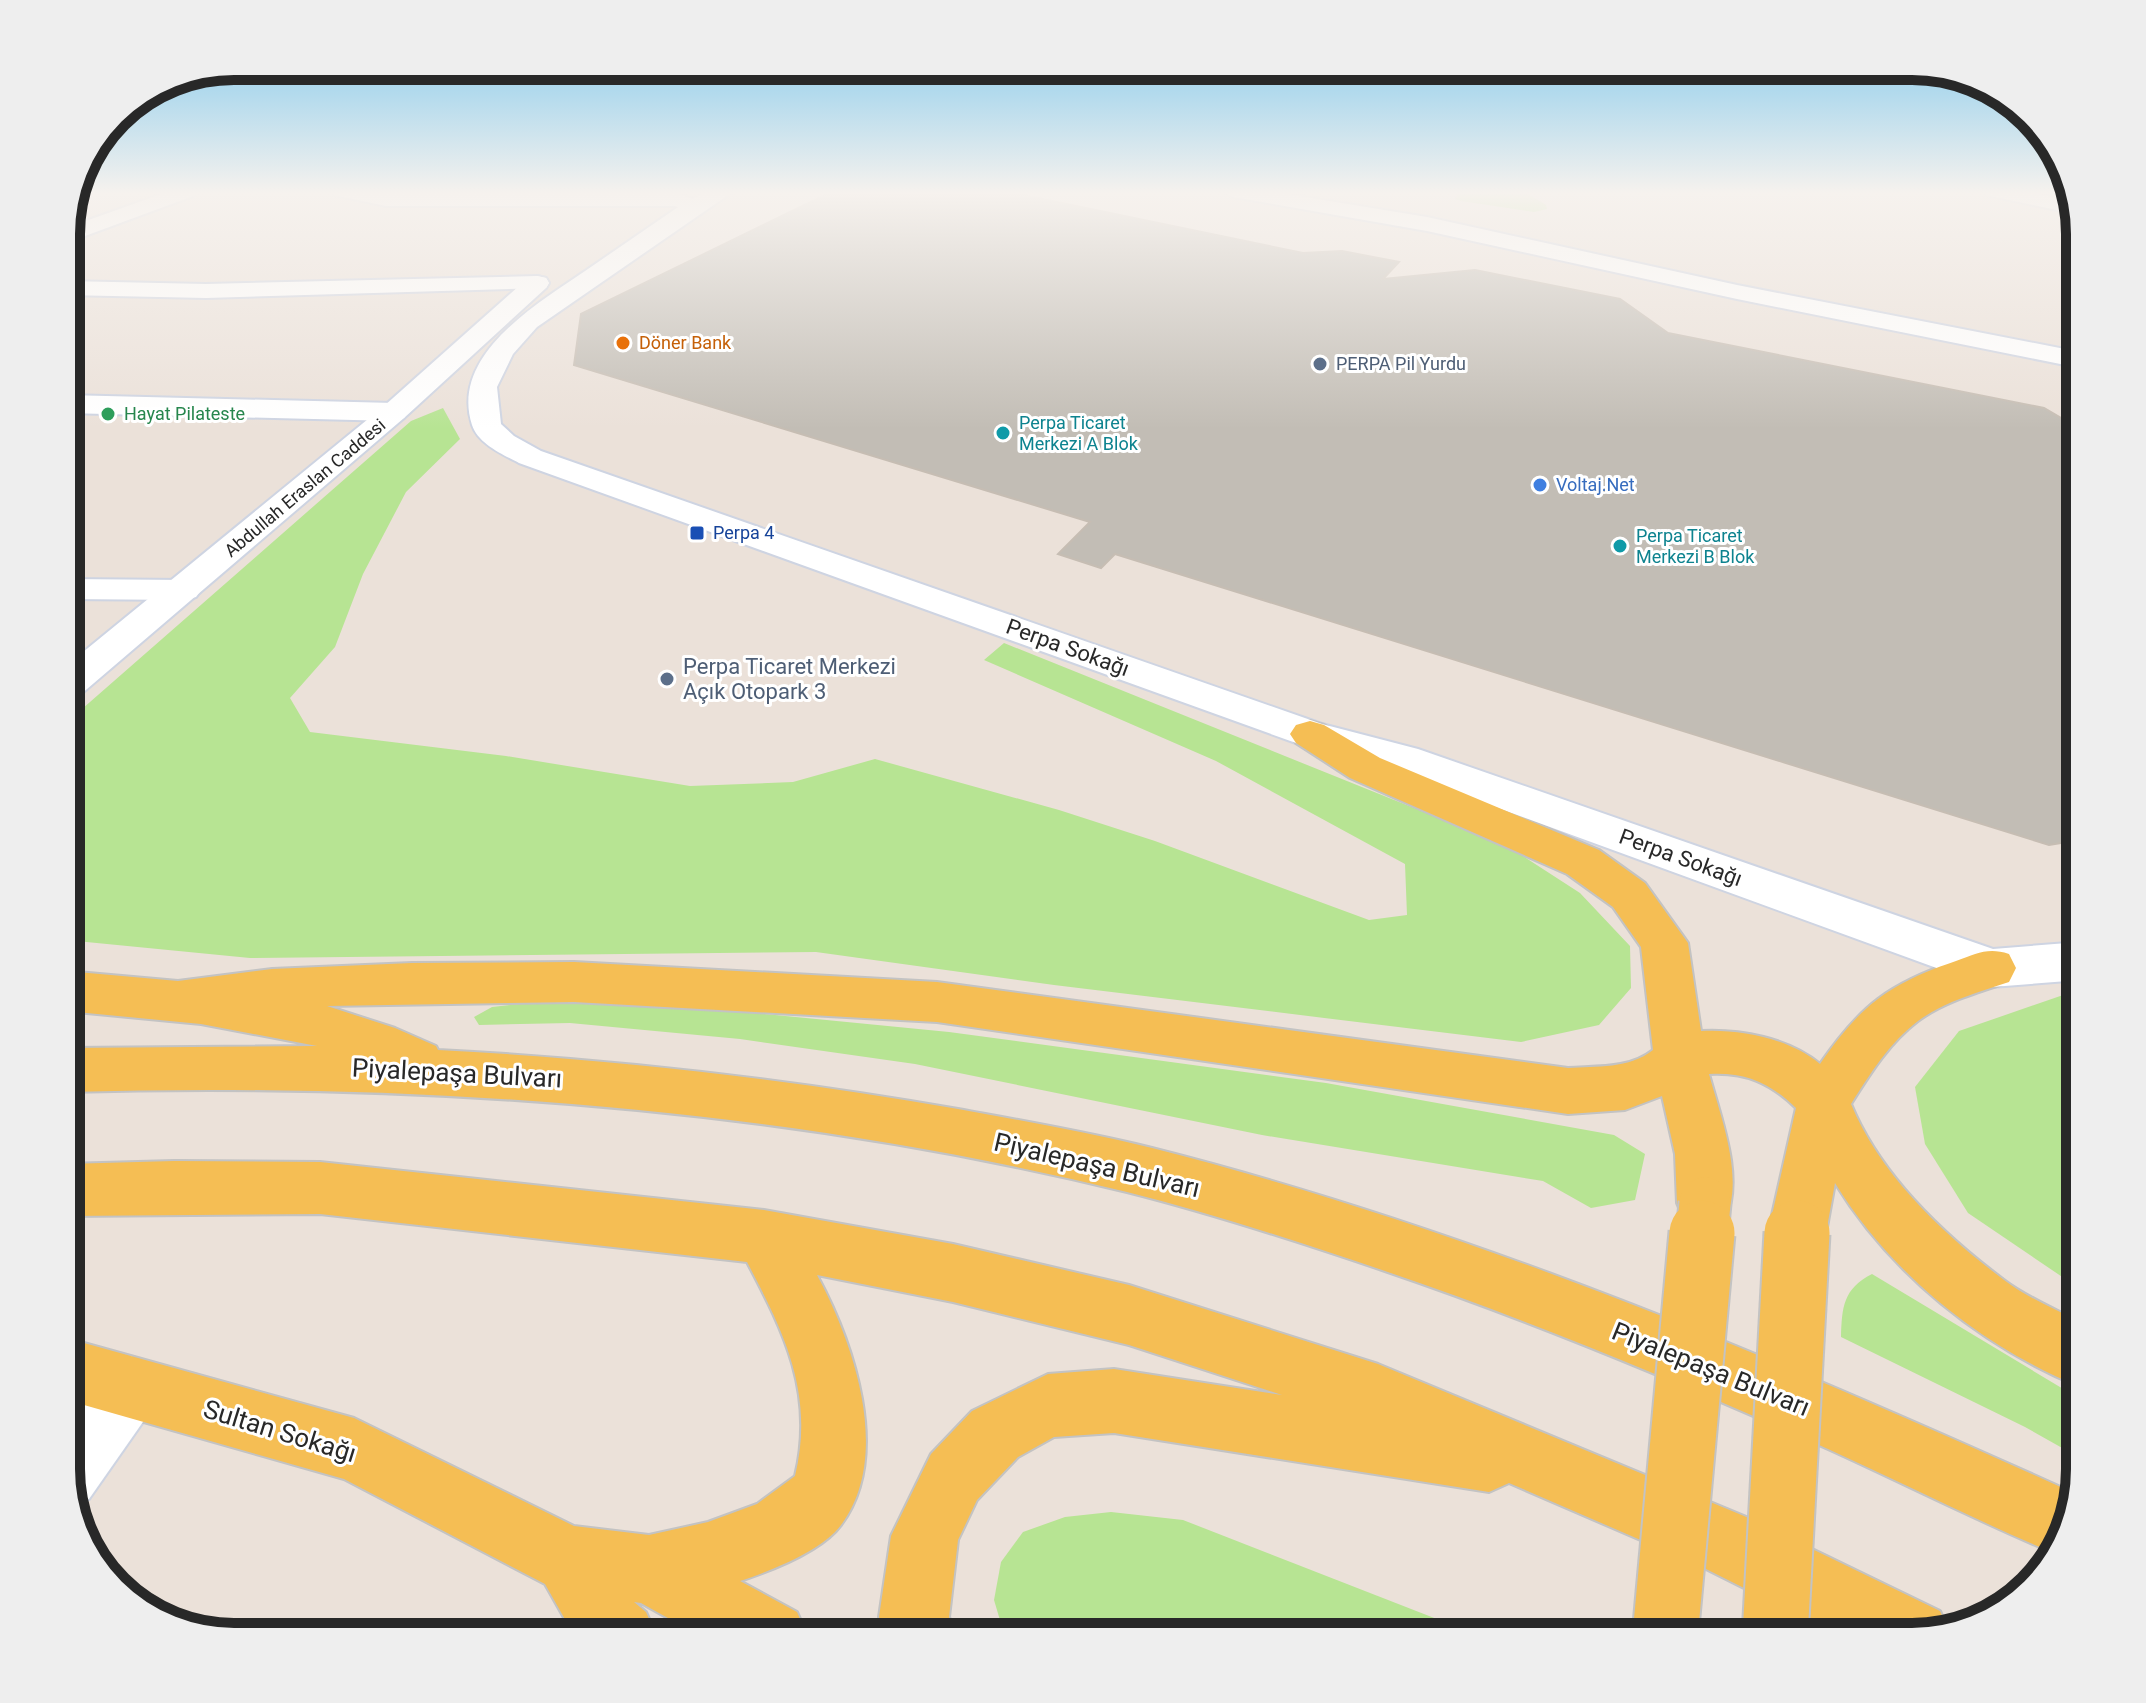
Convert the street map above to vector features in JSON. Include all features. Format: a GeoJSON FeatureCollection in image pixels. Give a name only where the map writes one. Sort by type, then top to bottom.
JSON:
{"type":"FeatureCollection","features":[{"type":"Feature","properties":{"kind":"main road"},"geometry":{"type":"LineString","coordinates":[[1310,734],[1365,768],[1583,862],[1629,895],[1664,943],[1680,1059],[1702,1154],[1705,1203],[1666,1623]]}},
{"type":"Feature","properties":{"kind":"main road"},"geometry":{"type":"LineString","coordinates":[[1776,1623],[1797,1233],[1824,1101],[1862,1044],[1901,1006],[1946,984],[1992,968]]}},
{"type":"Feature","properties":{"kind":"main road"},"geometry":{"type":"LineString","coordinates":[[178,1001],[272,989],[426,983],[574,982],[786,992],[937,1002],[1568,1091],[1625,1087],[1660,1075],[1680,1059],[1700,1053],[1732,1051],[1768,1062],[1797,1076],[1824,1101],[1840,1143],[1869,1188],[1929,1254],[1985,1303],[2066,1348]]}},
{"type":"Feature","properties":{"kind":"main road"},"geometry":{"type":"LineString","coordinates":[[80,992],[178,1001],[295,1019],[377,1041],[441,1072]]}},
{"type":"Feature","properties":{"kind":"main road","name":"Piyalepaşa Bulvarı"},"geometry":{"type":"LineString","coordinates":[[80,1070],[301,1065],[560,1078],[831,1111],[1152,1174],[1453,1268],[1631,1335],[1887,1440],[2057,1520]]}},
{"type":"Feature","properties":{"kind":"main road"},"geometry":{"type":"LineString","coordinates":[[80,1190],[320,1188],[764,1237],[953,1273],[1129,1315],[1378,1395],[1720,1540],[1889,1623]]}},
{"type":"Feature","properties":{"kind":"main road"},"geometry":{"type":"LineString","coordinates":[[649,1569],[724,1553],[776,1534],[817,1502],[831,1467],[834,1420],[831,1382],[816,1333],[764,1237]]}},
{"type":"Feature","properties":{"kind":"main road","name":"Sultan Sokağı"},"geometry":{"type":"LineString","coordinates":[[80,1374],[354,1450],[569,1560],[649,1569],[747,1623]]}},
{"type":"Feature","properties":{"kind":"main road"},"geometry":{"type":"LineString","coordinates":[[916,1623],[914,1617],[925,1536],[954,1477],[995,1434],[1048,1406],[1114,1401],[1545,1466]]}},
{"type":"Feature","properties":{"kind":"main road"},"geometry":{"type":"LineString","coordinates":[[569,1560],[606,1623]]}},
{"type":"Feature","properties":{"kind":"street","name":"Perpa Sokağı"},"geometry":{"type":"LineString","coordinates":[[604,270],[528,322],[501,351],[483,387],[487,426],[503,442],[530,457],[1310,734],[1404,759],[1992,968]]}},
{"type":"Feature","properties":{"kind":"street"},"geometry":{"type":"LineString","coordinates":[[1639,270],[2066,357]]}},
{"type":"Feature","properties":{"kind":"street","name":"Abdullah Eraslan Caddesi"},"geometry":{"type":"LineString","coordinates":[[80,288],[206,291],[537,283],[394,412],[80,675]]}},
{"type":"Feature","properties":{"kind":"street"},"geometry":{"type":"LineString","coordinates":[[2020,348],[2066,352]]}},
{"type":"Feature","properties":{"kind":"street"},"geometry":{"type":"LineString","coordinates":[[80,404],[394,412]]}},
{"type":"Feature","properties":{"kind":"street"},"geometry":{"type":"LineString","coordinates":[[80,589],[184,590]]}},
{"type":"Feature","properties":{"kind":"street"},"geometry":{"type":"LineString","coordinates":[[1992,968],[2066,962]]}},
{"type":"Feature","properties":{"kind":"street"},"geometry":{"type":"LineString","coordinates":[[80,1457],[130,1387]]}},
{"type":"Feature","properties":{"kind":"green space"},"geometry":{"type":"Polygon","coordinates":[[[443,408],[460,439],[406,492],[363,574],[335,647],[290,698],[310,732],[506,756],[690,786],[793,782],[875,759],[1059,810],[1155,841],[1369,920],[1407,915],[1405,864],[1216,761],[984,660],[1004,643],[1506,845],[1580,893],[1630,946],[1631,988],[1599,1025],[1521,1042],[1054,985],[816,952],[250,958],[80,941],[80,711],[411,421],[443,408]]]}},
{"type":"Feature","properties":{"kind":"green space"},"geometry":{"type":"Polygon","coordinates":[[[2066,994],[2066,1280],[1968,1213],[1925,1144],[1915,1087],[1959,1031],[2066,994]]]}},
{"type":"Feature","properties":{"kind":"green space"},"geometry":{"type":"Polygon","coordinates":[[[538,1002],[714,1009],[949,1032],[1326,1083],[1614,1135],[1645,1154],[1635,1200],[1591,1208],[1543,1181],[1262,1135],[915,1064],[740,1039],[570,1023],[479,1025],[474,1017],[492,1007],[538,1002]]]}},
{"type":"Feature","properties":{"kind":"green space"},"geometry":{"type":"Polygon","coordinates":[[[1872,1274],[2066,1391],[2066,1450],[1841,1337],[1846,1300],[1862,1280],[1872,1274]]]}},
{"type":"Feature","properties":{"kind":"green space"},"geometry":{"type":"Polygon","coordinates":[[[1111,1512],[1183,1520],[1447,1623],[1001,1623],[994,1600],[1001,1562],[1023,1532],[1065,1517],[1111,1512]]]}},
{"type":"Feature","properties":{"kind":"building","name":"Perpa Ticaret Merkezi B Blok"},"geometry":{"type":"Polygon","coordinates":[[[670,270],[1391,270],[1383,279],[1477,270],[1620,299],[1668,333],[2044,408],[2066,421],[2066,842],[2049,845],[1115,554],[1101,568],[1058,554],[1090,522],[574,365],[581,314],[670,270]]]}},
{"type":"Feature","properties":{"kind":"place","name":"Döner Bank"},"geometry":{"type":"Point","coordinates":[623,343]}},
{"type":"Feature","properties":{"kind":"place","name":"PERPA Pil Yurdu"},"geometry":{"type":"Point","coordinates":[1320,364]}},
{"type":"Feature","properties":{"kind":"place","name":"Hayat Pilateste"},"geometry":{"type":"Point","coordinates":[108,414]}},
{"type":"Feature","properties":{"kind":"place","name":"Perpa Ticaret Merkezi A Blok"},"geometry":{"type":"Point","coordinates":[1003,433]}},
{"type":"Feature","properties":{"kind":"place","name":"Voltaj.Net"},"geometry":{"type":"Point","coordinates":[1540,485]}},
{"type":"Feature","properties":{"kind":"place","name":"Perpa 4"},"geometry":{"type":"Point","coordinates":[697,533]}},
{"type":"Feature","properties":{"kind":"place","name":"Perpa Ticaret Merkezi B Blok"},"geometry":{"type":"Point","coordinates":[1620,546]}},
{"type":"Feature","properties":{"kind":"place","name":"Perpa Ticaret Merkezi Açık Otopark 3"},"geometry":{"type":"Point","coordinates":[667,679]}}]}
